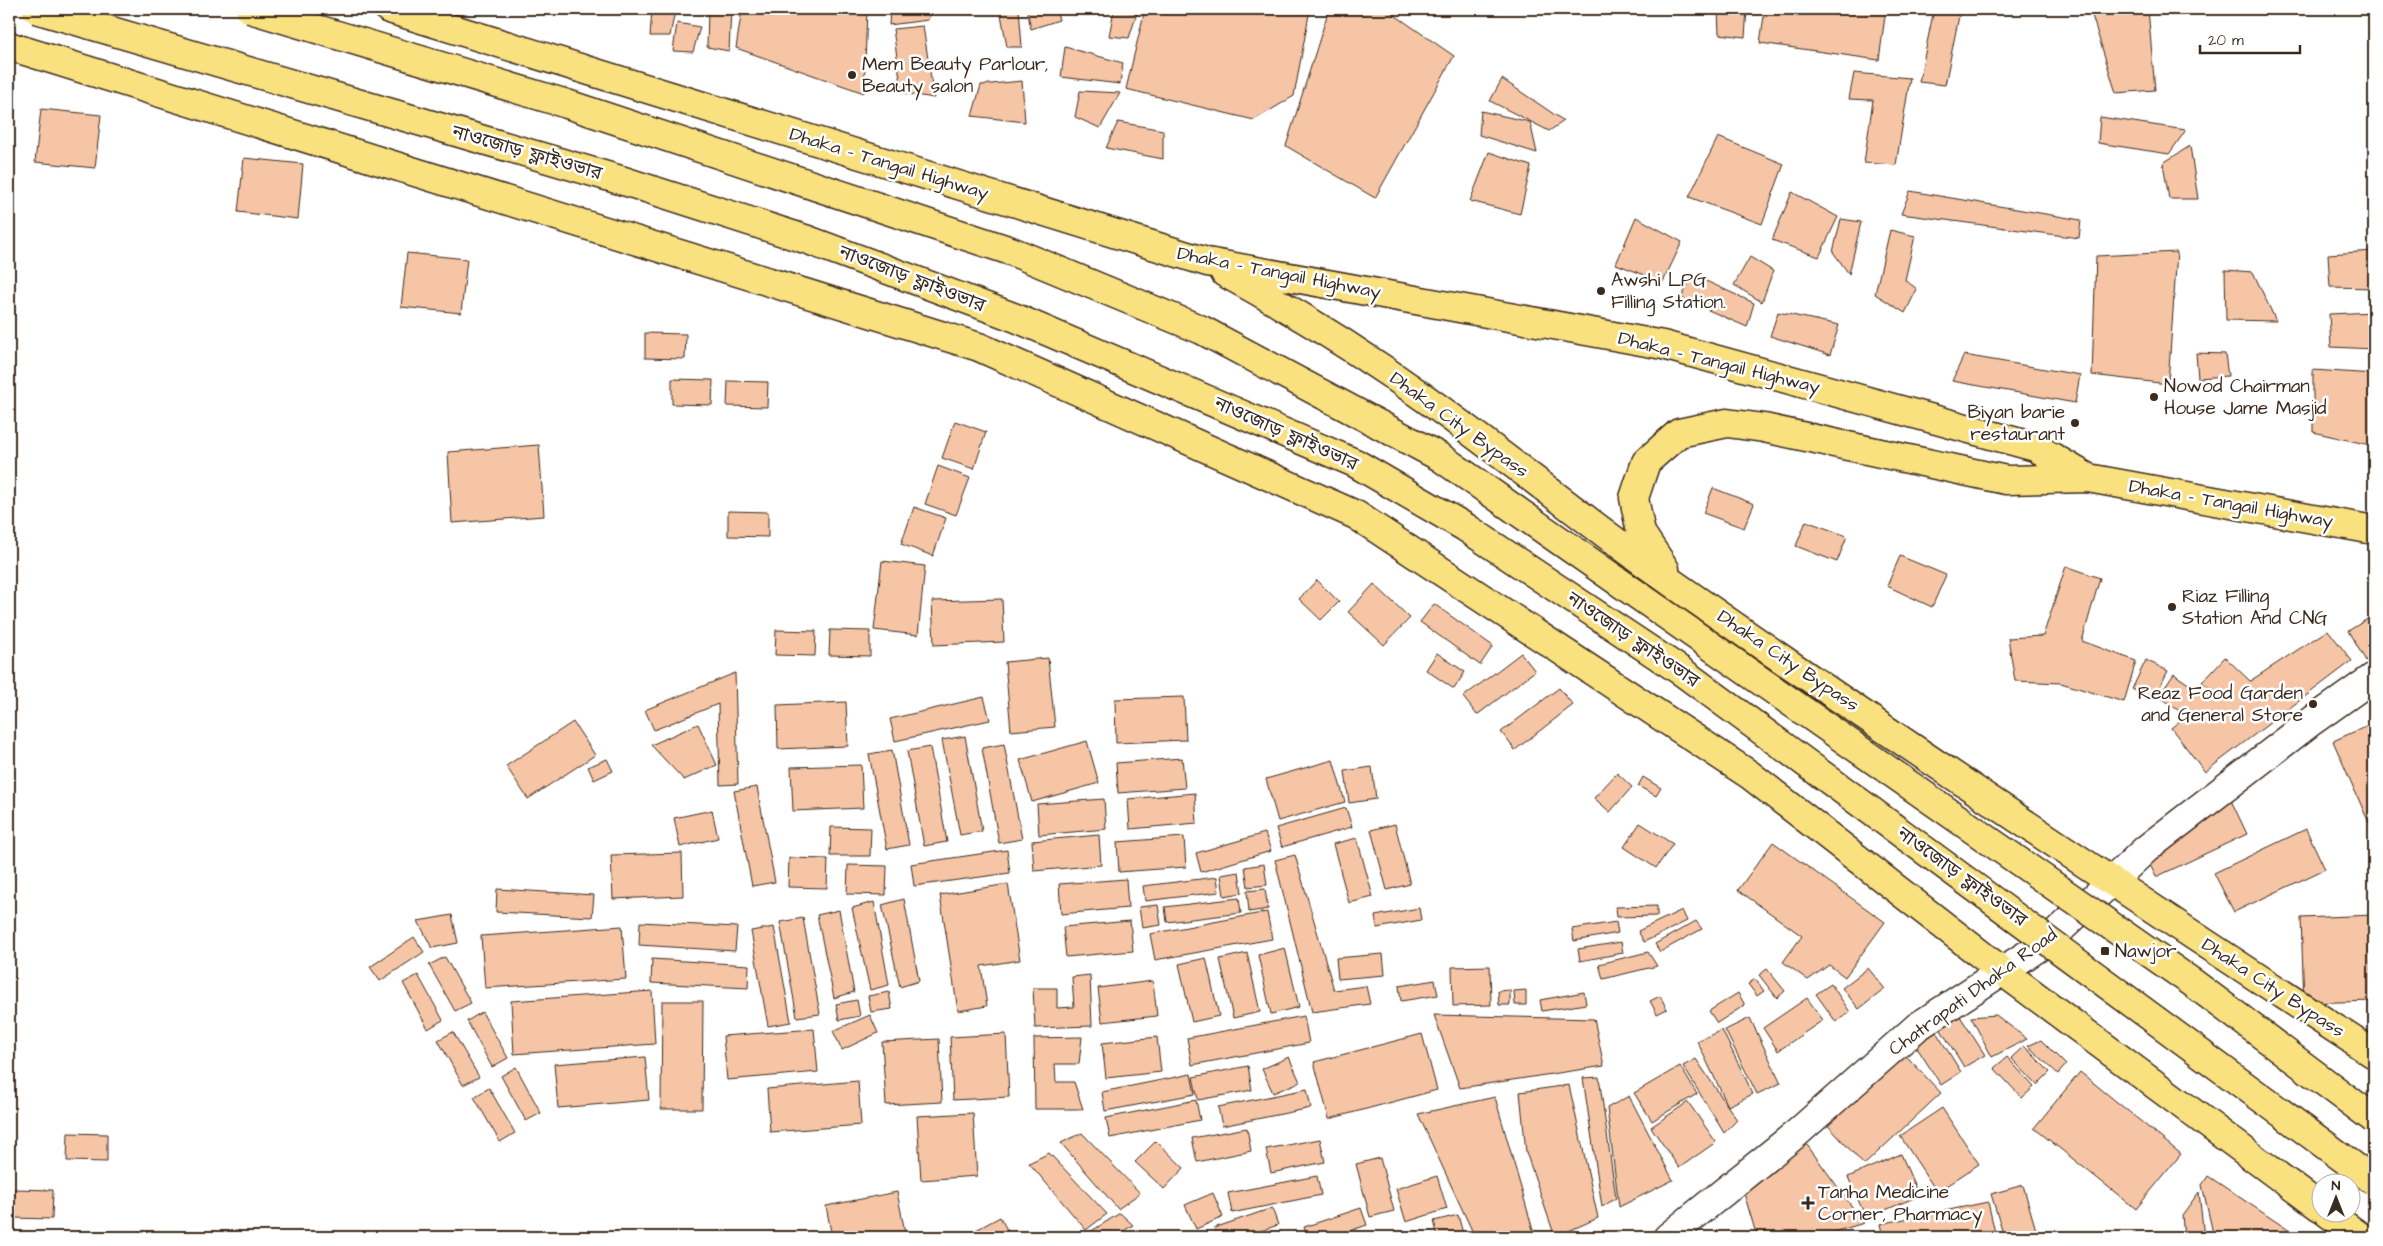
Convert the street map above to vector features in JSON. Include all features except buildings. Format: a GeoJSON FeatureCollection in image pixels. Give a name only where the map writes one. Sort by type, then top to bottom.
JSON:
{"type":"FeatureCollection","features":[{"type":"Feature","properties":{"kind":"highway","name":"নাওজোড় ফ্লাইওভার"},"geometry":{"type":"LineString","coordinates":[[36,9],[627,182],[808,240],[1016,318],[1356,463],[1465,527],[1681,671],[2374,1181]]}},
{"type":"Feature","properties":{"kind":"highway","name":"নাওজোড় ফ্লাইওভার"},"geometry":{"type":"LineString","coordinates":[[250,9],[567,104],[1011,251],[1202,330],[1440,456],[2192,983],[2374,1119]]}},
{"type":"Feature","properties":{"kind":"highway","name":"Dhaka - Tangail Highway"},"geometry":{"type":"LineString","coordinates":[[389,9],[1206,262],[1663,345],[2036,447],[2088,478]]}},
{"type":"Feature","properties":{"kind":"highway"},"geometry":{"type":"LineString","coordinates":[[9,46],[979,347],[1356,515],[1750,775],[2002,971],[2310,1200]]}},
{"type":"Feature","properties":{"kind":"highway","name":"Dhaka City Bypass"},"geometry":{"type":"LineString","coordinates":[[1206,262],[1281,304],[1418,393],[1676,585],[2111,882],[2374,1054]]}},
{"type":"Feature","properties":{"kind":"highway","name":"Dhaka - Tangail Highway"},"geometry":{"type":"LineString","coordinates":[[1676,585],[1641,533],[1634,498],[1646,462],[1679,433],[1727,423],[1764,428],[2006,480],[2088,478],[2374,530]]}},
{"type":"Feature","properties":{"kind":"highway"},"geometry":{"type":"LineString","coordinates":[[2343,1224],[2361,1237]]}},
{"type":"Feature","properties":{"kind":"street","name":"Chatrapati Dhaka Road"},"geometry":{"type":"LineString","coordinates":[[1668,1237],[1797,1133],[1917,1027],[2048,940],[2146,849],[2304,727],[2374,677]]}},
{"type":"Feature","properties":{"kind":"place","name":"Mem Beauty Parlour, Beauty salon"},"geometry":{"type":"Point","coordinates":[852,75]}},
{"type":"Feature","properties":{"kind":"place","name":"Awshi LPG Filling Station."},"geometry":{"type":"Point","coordinates":[1601,291]}},
{"type":"Feature","properties":{"kind":"place","name":"Nowod Chairman House Jame Masjid"},"geometry":{"type":"Point","coordinates":[2154,397]}},
{"type":"Feature","properties":{"kind":"place","name":"Biyan barie restaurant"},"geometry":{"type":"Point","coordinates":[2075,423]}},
{"type":"Feature","properties":{"kind":"place","name":"Riaz Filling Station And CNG"},"geometry":{"type":"Point","coordinates":[2172,607]}},
{"type":"Feature","properties":{"kind":"place","name":"Reaz Food Garden and General Store"},"geometry":{"type":"Point","coordinates":[2313,704]}},
{"type":"Feature","properties":{"kind":"place","name":"Nawjor"},"geometry":{"type":"Point","coordinates":[2105,951]}},
{"type":"Feature","properties":{"kind":"place","name":"Tanha Medicine Corner, Pharmacy"},"geometry":{"type":"Point","coordinates":[1808,1203]}}]}
